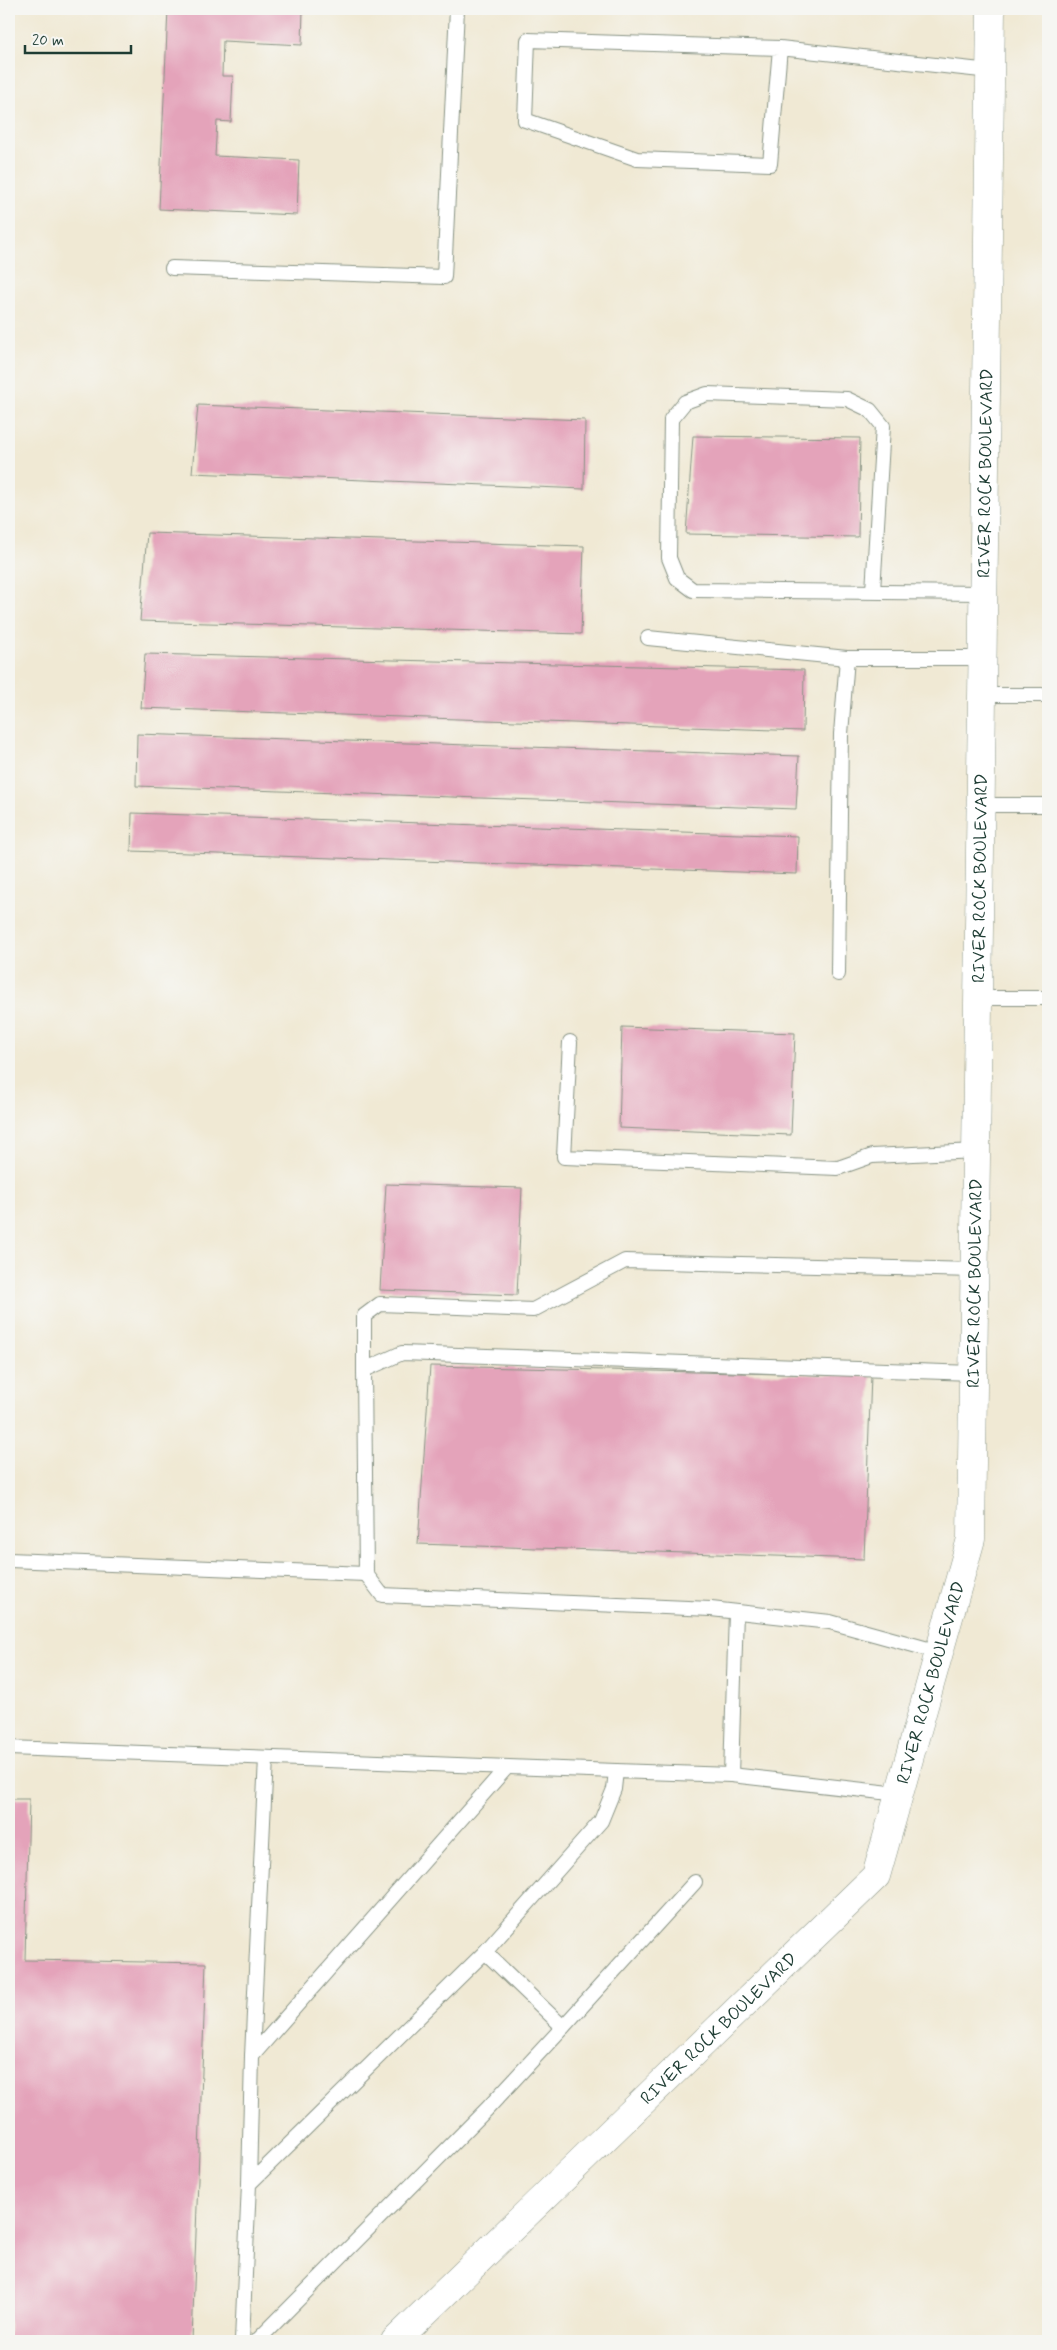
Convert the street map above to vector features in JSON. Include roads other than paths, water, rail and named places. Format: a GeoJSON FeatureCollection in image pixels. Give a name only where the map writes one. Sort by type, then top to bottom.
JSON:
{"type":"FeatureCollection","features":[{"type":"Feature","properties":{"kind":"street","name":"RIVER ROCK BOULEVARD"},"geometry":{"type":"LineString","coordinates":[[395,2341],[876,1876],[971,1539],[991,9]]}},
{"type":"Feature","properties":{"kind":"lane"},"geometry":{"type":"LineString","coordinates":[[172,268],[444,277],[457,9]]}},
{"type":"Feature","properties":{"kind":"lane"},"geometry":{"type":"LineString","coordinates":[[780,48],[770,164],[637,159],[525,120],[528,40],[780,48],[990,71]]}},
{"type":"Feature","properties":{"kind":"lane"},"geometry":{"type":"LineString","coordinates":[[872,591],[883,426],[870,410],[847,398],[707,394],[685,402],[671,420],[669,558],[677,578],[693,590],[983,592]]}},
{"type":"Feature","properties":{"kind":"lane"},"geometry":{"type":"LineString","coordinates":[[648,638],[847,658],[982,658]]}},
{"type":"Feature","properties":{"kind":"lane"},"geometry":{"type":"LineString","coordinates":[[838,974],[841,743],[847,658]]}},
{"type":"Feature","properties":{"kind":"lane"},"geometry":{"type":"LineString","coordinates":[[982,695],[1048,695]]}},
{"type":"Feature","properties":{"kind":"lane"},"geometry":{"type":"LineString","coordinates":[[980,805],[1048,804]]}},
{"type":"Feature","properties":{"kind":"lane"},"geometry":{"type":"LineString","coordinates":[[978,998],[1048,998]]}},
{"type":"Feature","properties":{"kind":"lane"},"geometry":{"type":"LineString","coordinates":[[570,1042],[564,1157],[838,1168],[872,1156],[976,1151]]}},
{"type":"Feature","properties":{"kind":"lane"},"geometry":{"type":"LineString","coordinates":[[939,1652],[830,1622],[711,1609],[382,1595],[366,1574],[364,1316],[380,1304],[533,1310],[625,1261],[974,1270]]}},
{"type":"Feature","properties":{"kind":"lane"},"geometry":{"type":"LineString","coordinates":[[364,1370],[402,1353],[973,1373]]}},
{"type":"Feature","properties":{"kind":"lane"},"geometry":{"type":"LineString","coordinates":[[9,1560],[366,1574]]}},
{"type":"Feature","properties":{"kind":"lane"},"geometry":{"type":"LineString","coordinates":[[731,1775],[736,1612]]}},
{"type":"Feature","properties":{"kind":"lane"},"geometry":{"type":"LineString","coordinates":[[9,1748],[731,1775],[899,1794]]}},
{"type":"Feature","properties":{"kind":"lane"},"geometry":{"type":"LineString","coordinates":[[242,2341],[252,2056],[266,1758]]}},
{"type":"Feature","properties":{"kind":"lane"},"geometry":{"type":"LineString","coordinates":[[252,2056],[507,1767]]}},
{"type":"Feature","properties":{"kind":"lane"},"geometry":{"type":"LineString","coordinates":[[249,2184],[485,1952],[601,1821],[614,1789],[616,1771]]}},
{"type":"Feature","properties":{"kind":"lane"},"geometry":{"type":"LineString","coordinates":[[256,2341],[487,2109],[695,1882]]}},
{"type":"Feature","properties":{"kind":"lane"},"geometry":{"type":"LineString","coordinates":[[485,1952],[563,2027]]}}]}
